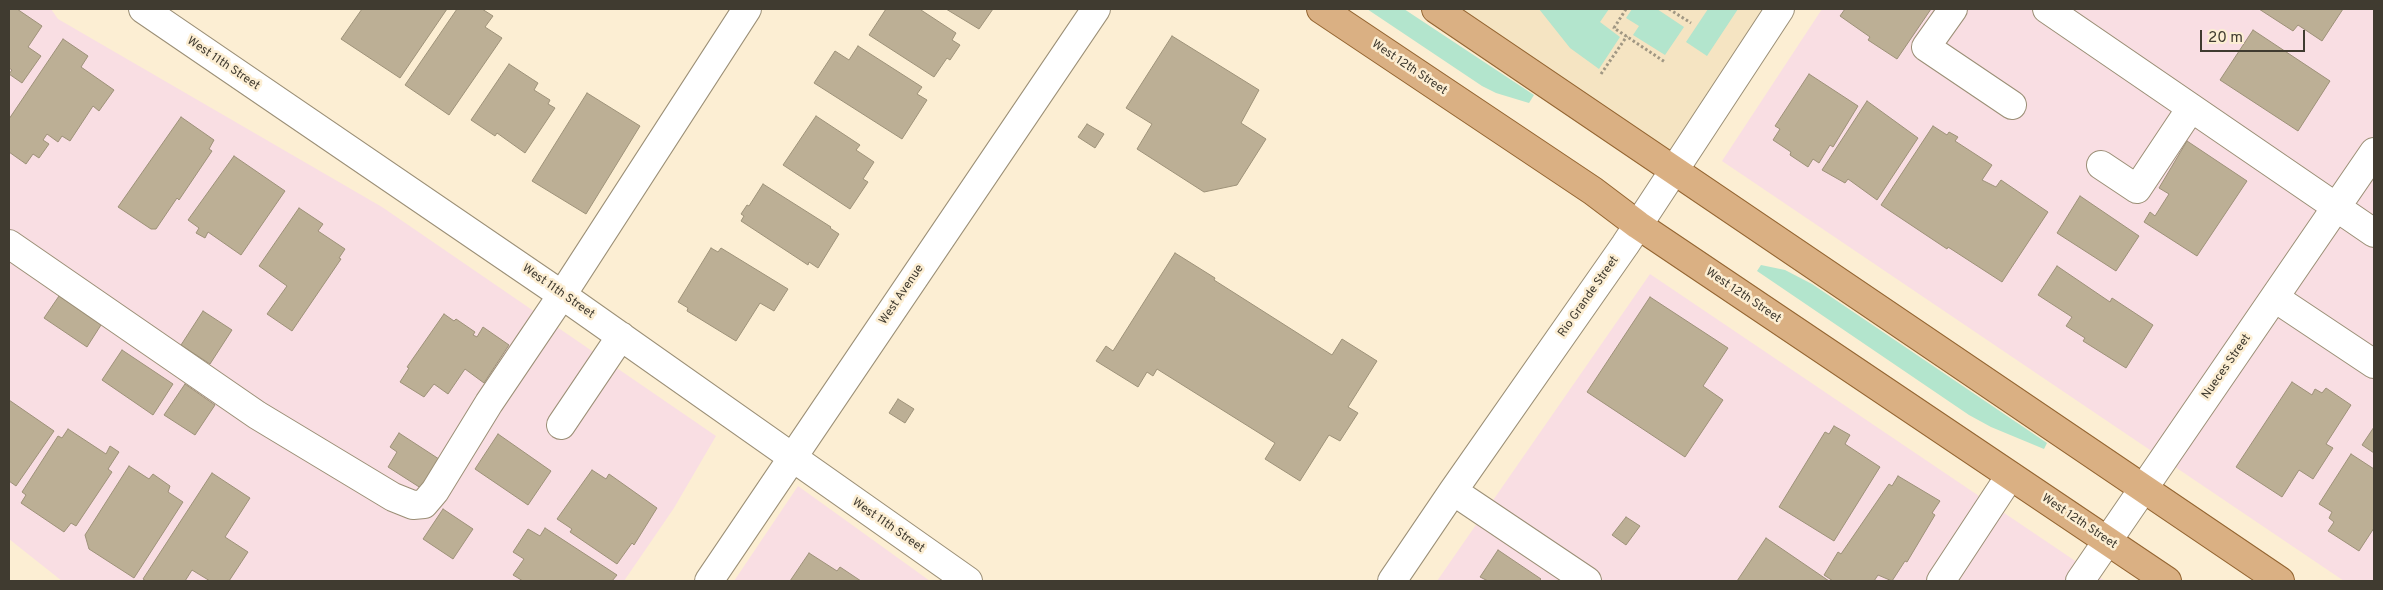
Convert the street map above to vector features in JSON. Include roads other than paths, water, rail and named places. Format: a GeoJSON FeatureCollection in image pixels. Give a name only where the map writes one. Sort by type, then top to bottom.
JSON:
{"type":"FeatureCollection","features":[{"type":"Feature","properties":{"kind":"main road","name":"West 12th Street"},"geometry":{"type":"LineString","coordinates":[[1321,9],[1593,192],[1638,226],[2167,581]]}},
{"type":"Feature","properties":{"kind":"main road"},"geometry":{"type":"LineString","coordinates":[[1436,9],[2280,581]]}},
{"type":"Feature","properties":{"kind":"street","name":"West 11th Street"},"geometry":{"type":"LineString","coordinates":[[143,9],[562,294],[968,581]]}},
{"type":"Feature","properties":{"kind":"street"},"geometry":{"type":"LineString","coordinates":[[9,244],[257,415],[393,497],[413,506],[424,504],[435,491],[489,403],[747,9]]}},
{"type":"Feature","properties":{"kind":"street","name":"West Avenue"},"geometry":{"type":"LineString","coordinates":[[709,581],[1096,9]]}},
{"type":"Feature","properties":{"kind":"street","name":"Rio Grande Street"},"geometry":{"type":"LineString","coordinates":[[1392,581],[1452,491],[1638,226],[1780,9]]}},
{"type":"Feature","properties":{"kind":"street"},"geometry":{"type":"LineString","coordinates":[[1953,9],[1926,47],[2012,105]]}},
{"type":"Feature","properties":{"kind":"street"},"geometry":{"type":"LineString","coordinates":[[2047,9],[2374,233]]}},
{"type":"Feature","properties":{"kind":"street"},"geometry":{"type":"LineString","coordinates":[[2101,164],[2137,189],[2191,108]]}},
{"type":"Feature","properties":{"kind":"street","name":"Nueces Street"},"geometry":{"type":"LineString","coordinates":[[2080,581],[2142,488],[2337,209],[2374,152]]}},
{"type":"Feature","properties":{"kind":"street"},"geometry":{"type":"LineString","coordinates":[[2275,298],[2374,364]]}},
{"type":"Feature","properties":{"kind":"street"},"geometry":{"type":"LineString","coordinates":[[561,424],[620,336]]}},
{"type":"Feature","properties":{"kind":"street"},"geometry":{"type":"LineString","coordinates":[[1941,581],[2010,476]]}},
{"type":"Feature","properties":{"kind":"street"},"geometry":{"type":"LineString","coordinates":[[1452,491],[1588,581]]}}]}
